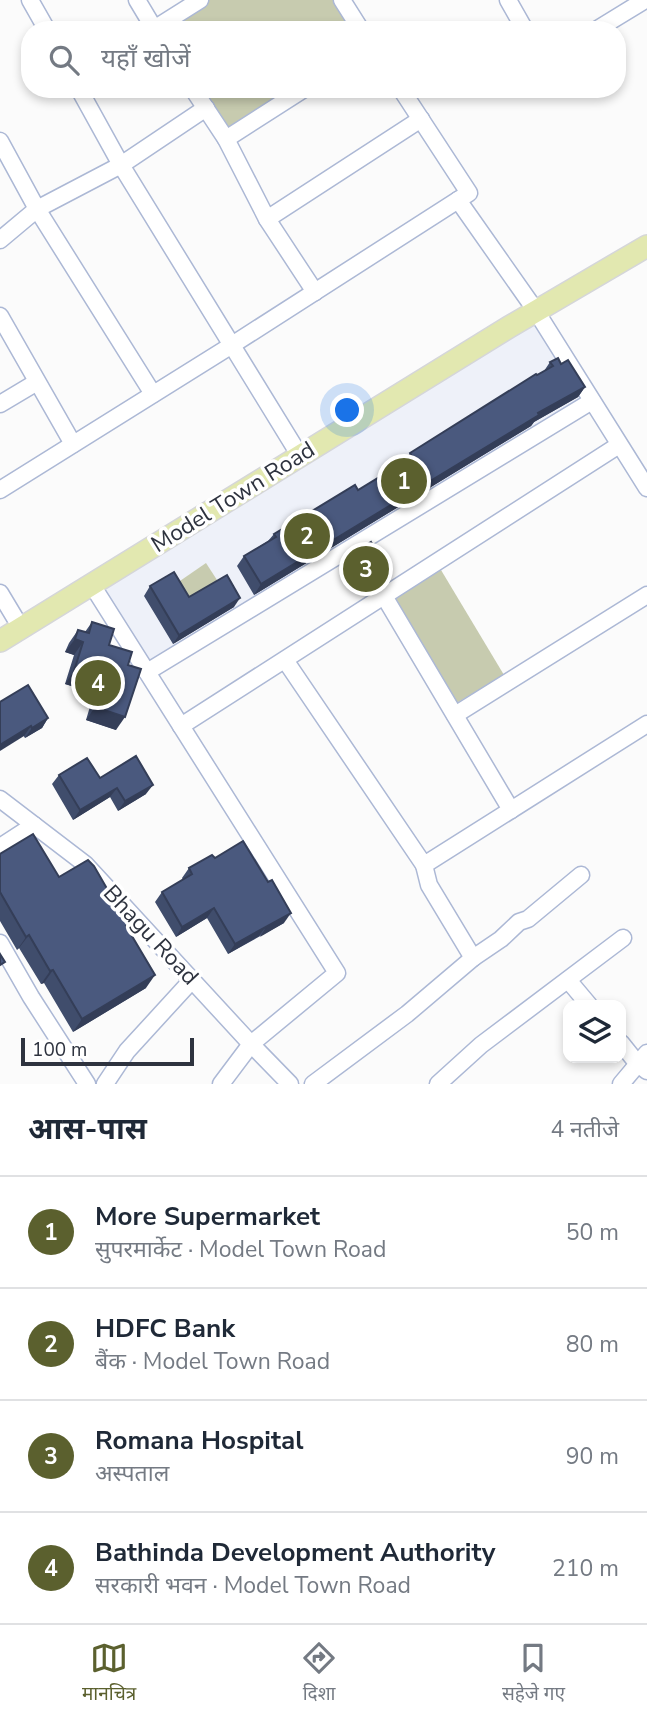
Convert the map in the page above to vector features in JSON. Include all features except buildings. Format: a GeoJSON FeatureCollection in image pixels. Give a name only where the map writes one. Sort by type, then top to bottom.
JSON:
{"type":"FeatureCollection","features":[{"type":"Feature","properties":{"kind":"main road","name":"Model Town Road"},"geometry":{"type":"LineString","coordinates":[[0,641],[536,311],[647,246]]}},
{"type":"Feature","properties":{"kind":"street"},"geometry":{"type":"LineString","coordinates":[[30,0],[42,21]]}},
{"type":"Feature","properties":{"kind":"street"},"geometry":{"type":"LineString","coordinates":[[137,0],[149,21]]}},
{"type":"Feature","properties":{"kind":"street"},"geometry":{"type":"LineString","coordinates":[[168,21],[200,0]]}},
{"type":"Feature","properties":{"kind":"street"},"geometry":{"type":"LineString","coordinates":[[342,0],[355,21]]}},
{"type":"Feature","properties":{"kind":"street"},"geometry":{"type":"LineString","coordinates":[[508,0],[520,21]]}},
{"type":"Feature","properties":{"kind":"street"},"geometry":{"type":"LineString","coordinates":[[611,21],[645,0]]}},
{"type":"Feature","properties":{"kind":"street"},"geometry":{"type":"LineString","coordinates":[[84,98],[121,165],[300,456]]}},
{"type":"Feature","properties":{"kind":"street"},"geometry":{"type":"LineString","coordinates":[[199,98],[226,139],[267,219],[315,292]]}},
{"type":"Feature","properties":{"kind":"street"},"geometry":{"type":"LineString","coordinates":[[226,139],[290,98]]}},
{"type":"Feature","properties":{"kind":"street"},"geometry":{"type":"LineString","coordinates":[[0,490],[468,193],[407,98]]}},
{"type":"Feature","properties":{"kind":"street"},"geometry":{"type":"LineString","coordinates":[[0,240],[37,209],[121,165],[206,108]]}},
{"type":"Feature","properties":{"kind":"street"},"geometry":{"type":"LineString","coordinates":[[267,219],[421,119]]}},
{"type":"Feature","properties":{"kind":"street"},"geometry":{"type":"LineString","coordinates":[[0,141],[37,209],[153,394]]}},
{"type":"Feature","properties":{"kind":"street"},"geometry":{"type":"LineString","coordinates":[[458,200],[536,311],[647,488]]}},
{"type":"Feature","properties":{"kind":"street"},"geometry":{"type":"LineString","coordinates":[[0,316],[73,444]]}},
{"type":"Feature","properties":{"kind":"street"},"geometry":{"type":"LineString","coordinates":[[0,404],[37,382]]}},
{"type":"Feature","properties":{"kind":"street"},"geometry":{"type":"LineString","coordinates":[[147,672],[592,401]]}},
{"type":"Feature","properties":{"kind":"street"},"geometry":{"type":"LineString","coordinates":[[181,726],[620,445]]}},
{"type":"Feature","properties":{"kind":"street"},"geometry":{"type":"LineString","coordinates":[[92,584],[337,973],[251,1044],[221,1084]]}},
{"type":"Feature","properties":{"kind":"street"},"geometry":{"type":"LineString","coordinates":[[0,593],[21,628]]}},
{"type":"Feature","properties":{"kind":"street"},"geometry":{"type":"LineString","coordinates":[[455,715],[647,594]]}},
{"type":"Feature","properties":{"kind":"street"},"geometry":{"type":"LineString","coordinates":[[384,596],[511,810]]}},
{"type":"Feature","properties":{"kind":"street"},"geometry":{"type":"LineString","coordinates":[[285,660],[424,865],[429,885],[473,958]]}},
{"type":"Feature","properties":{"kind":"street"},"geometry":{"type":"LineString","coordinates":[[424,865],[647,724]]}},
{"type":"Feature","properties":{"kind":"street","name":"Bhagu Road"},"geometry":{"type":"LineString","coordinates":[[0,799],[85,864],[287,1083]]}},
{"type":"Feature","properties":{"kind":"street"},"geometry":{"type":"LineString","coordinates":[[0,847],[34,825]]}},
{"type":"Feature","properties":{"kind":"street"},"geometry":{"type":"LineString","coordinates":[[313,1084],[407,1014],[473,958],[501,939],[519,922],[528,919],[582,875]]}},
{"type":"Feature","properties":{"kind":"street"},"geometry":{"type":"LineString","coordinates":[[438,1084],[481,1045],[623,938]]}},
{"type":"Feature","properties":{"kind":"street"},"geometry":{"type":"LineString","coordinates":[[0,943],[87,1084]]}},
{"type":"Feature","properties":{"kind":"street"},"geometry":{"type":"LineString","coordinates":[[105,1084],[127,1051],[192,980]]}},
{"type":"Feature","properties":{"kind":"street"},"geometry":{"type":"LineString","coordinates":[[568,981],[585,1000]]}},
{"type":"Feature","properties":{"kind":"street"},"geometry":{"type":"LineString","coordinates":[[621,1084],[644,1062],[626,1047]]}},
{"type":"Feature","properties":{"kind":"shaded area"},"geometry":{"type":"Polygon","coordinates":[[[536,311],[592,401],[147,672],[92,585],[536,311]]]}},
{"type":"Feature","properties":{"kind":"green space"},"geometry":{"type":"Polygon","coordinates":[[[200,0],[342,0],[355,21],[168,21],[200,0]]]}},
{"type":"Feature","properties":{"kind":"green space"},"geometry":{"type":"Polygon","coordinates":[[[199,98],[290,98],[226,139],[199,98]]]}},
{"type":"Feature","properties":{"kind":"green space"},"geometry":{"type":"Polygon","coordinates":[[[206,563],[217,580],[189,600],[177,583],[206,563]]]}},
{"type":"Feature","properties":{"kind":"green space"},"geometry":{"type":"Polygon","coordinates":[[[441,570],[504,675],[455,704],[392,599],[441,570]]]}},
{"type":"Feature","properties":{"kind":"place","name":"More Supermarket"},"geometry":{"type":"Point","coordinates":[404,481]}},
{"type":"Feature","properties":{"kind":"place","name":"HDFC Bank"},"geometry":{"type":"Point","coordinates":[307,536]}},
{"type":"Feature","properties":{"kind":"place","name":"Romana Hospital"},"geometry":{"type":"Point","coordinates":[366,569]}},
{"type":"Feature","properties":{"kind":"place","name":"Bathinda Development Authority"},"geometry":{"type":"Point","coordinates":[98,683]}}]}
